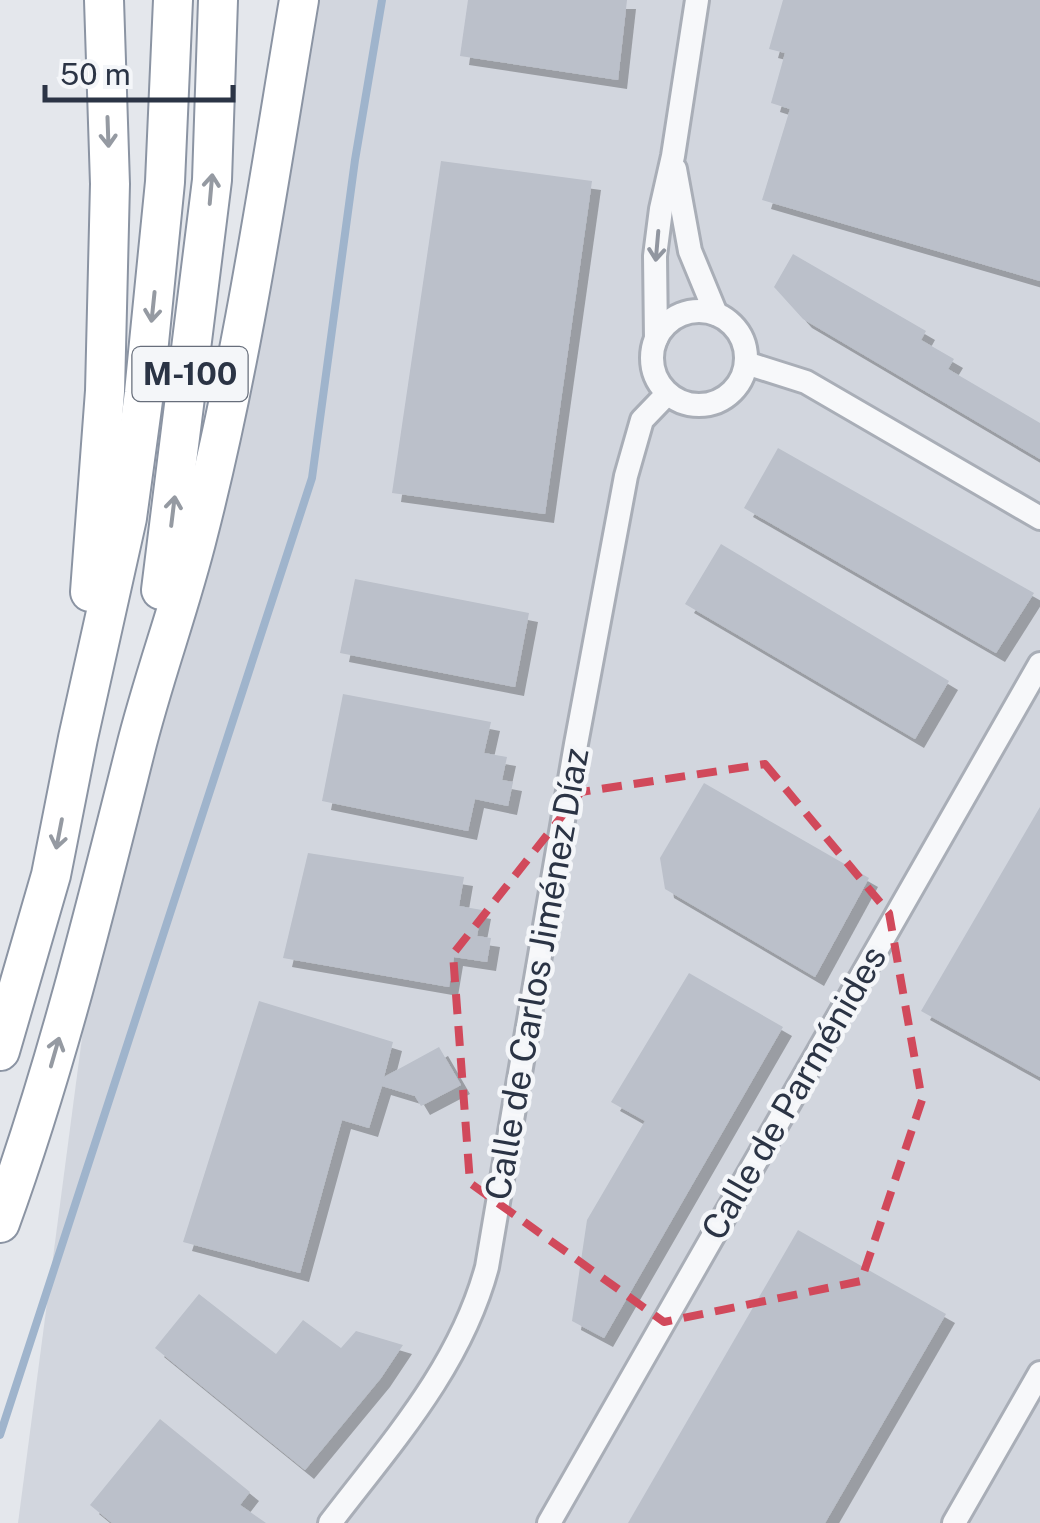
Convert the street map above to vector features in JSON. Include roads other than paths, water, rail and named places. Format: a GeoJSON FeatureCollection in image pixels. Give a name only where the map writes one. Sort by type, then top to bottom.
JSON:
{"type":"FeatureCollection","features":[{"type":"Feature","properties":{"kind":"highway"},"geometry":{"type":"LineString","coordinates":[[78,738],[105,391],[110,184],[104,0]]}},
{"type":"Feature","properties":{"kind":"highway","name":"M-100"},"geometry":{"type":"LineString","coordinates":[[0,1051],[51,875],[127,518],[165,182],[172,0]]}},
{"type":"Feature","properties":{"kind":"highway","name":"M-100"},"geometry":{"type":"LineString","coordinates":[[0,1223],[44,1090],[102,886],[136,746],[171,530],[208,217],[218,0]]}},
{"type":"Feature","properties":{"kind":"highway"},"geometry":{"type":"LineString","coordinates":[[136,746],[207,496],[300,0]]}},
{"type":"Feature","properties":{"kind":"street"},"geometry":{"type":"LineString","coordinates":[[656,338],[671,320],[693,312],[716,314],[733,326],[744,343],[746,363],[740,383],[725,398],[706,405],[685,403],[667,394],[656,377],[652,358],[661,209],[697,0]]}},
{"type":"Feature","properties":{"kind":"street"},"geometry":{"type":"LineString","coordinates":[[673,156],[690,250],[716,314]]}},
{"type":"Feature","properties":{"kind":"street"},"geometry":{"type":"LineString","coordinates":[[746,363],[806,382],[1040,518]]}},
{"type":"Feature","properties":{"kind":"street","name":"Calle de Carlos Jiménez Díaz"},"geometry":{"type":"LineString","coordinates":[[330,1523],[442,1376],[478,1298],[626,476],[642,420],[667,394]]}},
{"type":"Feature","properties":{"kind":"street","name":"Calle de Parménides"},"geometry":{"type":"LineString","coordinates":[[548,1523],[1040,664]]}},
{"type":"Feature","properties":{"kind":"street"},"geometry":{"type":"LineString","coordinates":[[954,1523],[1040,1373]]}},
{"type":"Feature","properties":{"kind":"waterway"},"geometry":{"type":"LineString","coordinates":[[0,1435],[312,478],[355,160],[382,0]]}}]}
